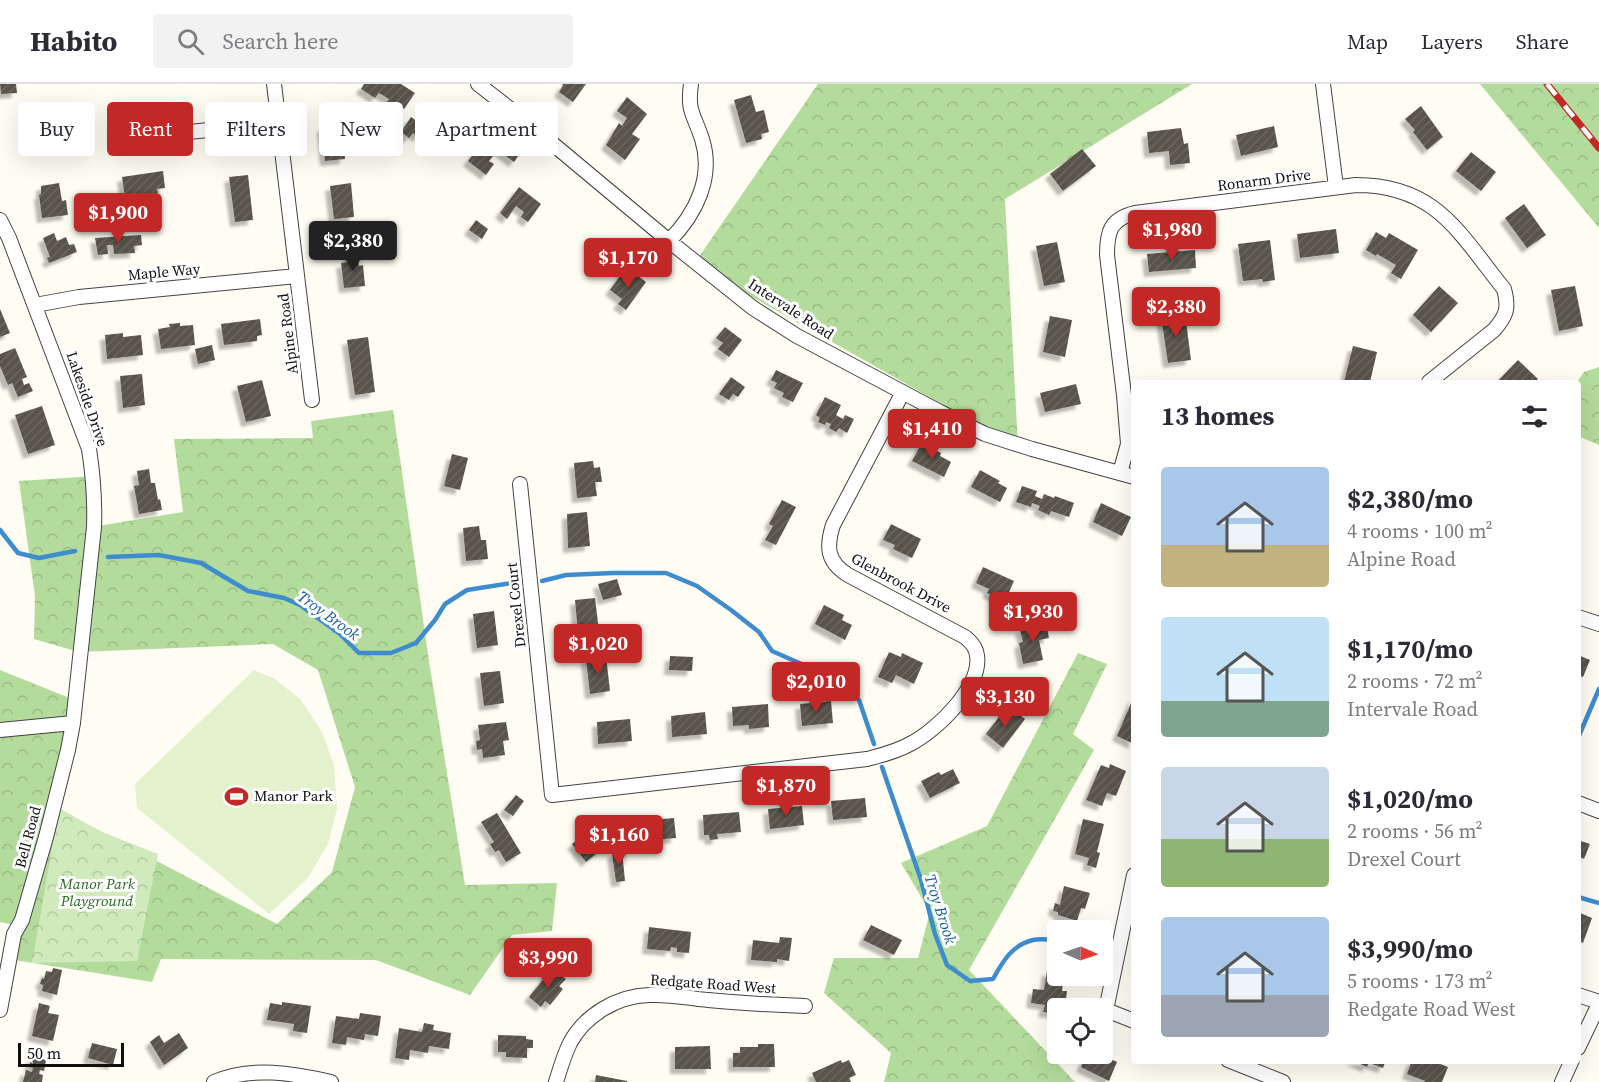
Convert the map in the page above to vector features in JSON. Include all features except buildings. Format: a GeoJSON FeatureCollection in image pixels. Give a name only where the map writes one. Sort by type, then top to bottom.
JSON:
{"type":"FeatureCollection","features":[{"type":"Feature","properties":{"kind":"street","name":"Alpine Road"},"geometry":{"type":"LineString","coordinates":[[274,84],[276,102]]}},
{"type":"Feature","properties":{"kind":"street","name":"Intervale Road"},"geometry":{"type":"LineString","coordinates":[[478,84],[753,308],[797,336],[986,434],[1032,450],[1127,475]]}},
{"type":"Feature","properties":{"kind":"street"},"geometry":{"type":"LineString","coordinates":[[669,241],[687,222],[696,206],[705,178],[702,139],[690,108],[691,84]]}},
{"type":"Feature","properties":{"kind":"street"},"geometry":{"type":"LineString","coordinates":[[1323,84],[1336,188]]}},
{"type":"Feature","properties":{"kind":"street","name":"Alpine Road"},"geometry":{"type":"LineString","coordinates":[[283,156],[312,400]]}},
{"type":"Feature","properties":{"kind":"street","name":"Ronarm Drive"},"geometry":{"type":"LineString","coordinates":[[1127,475],[1128,444],[1124,396],[1107,255],[1107,237],[1111,228],[1125,215],[1372,185],[1395,189],[1430,205],[1446,217],[1504,289],[1507,301],[1502,320],[1494,330],[1432,380]]}},
{"type":"Feature","properties":{"kind":"street","name":"Lakeside Drive"},"geometry":{"type":"LineString","coordinates":[[0,220],[9,238],[89,449],[93,478],[94,527],[74,705]]}},
{"type":"Feature","properties":{"kind":"street","name":"Maple Way"},"geometry":{"type":"LineString","coordinates":[[35,305],[79,297],[297,276]]}},
{"type":"Feature","properties":{"kind":"street","name":"Glenbrook Drive"},"geometry":{"type":"LineString","coordinates":[[552,795],[867,759],[886,755],[911,744],[944,720],[972,681],[976,668],[976,652],[972,644],[951,629],[840,570],[833,563],[829,554],[828,544],[833,525],[903,392]]}},
{"type":"Feature","properties":{"kind":"street","name":"Drexel Court"},"geometry":{"type":"LineString","coordinates":[[519,484],[552,795]]}},
{"type":"Feature","properties":{"kind":"street"},"geometry":{"type":"LineString","coordinates":[[1581,618],[1599,624]]}},
{"type":"Feature","properties":{"kind":"street","name":"Bell Road"},"geometry":{"type":"LineString","coordinates":[[0,1010],[6,938],[22,920],[68,750],[74,705]]}},
{"type":"Feature","properties":{"kind":"street"},"geometry":{"type":"LineString","coordinates":[[0,730],[73,723]]}},
{"type":"Feature","properties":{"kind":"street"},"geometry":{"type":"LineString","coordinates":[[1581,804],[1599,812]]}},
{"type":"Feature","properties":{"kind":"street"},"geometry":{"type":"LineString","coordinates":[[1131,889],[1106,1010],[1131,1020]]}},
{"type":"Feature","properties":{"kind":"street","name":"Redgate Road West"},"geometry":{"type":"LineString","coordinates":[[555,1082],[569,1044],[587,1021],[602,1009],[629,998],[648,995],[756,1005],[805,1006]]}},
{"type":"Feature","properties":{"kind":"street"},"geometry":{"type":"LineString","coordinates":[[1581,996],[1599,1003],[1581,1042]]}},
{"type":"Feature","properties":{"kind":"street"},"geometry":{"type":"LineString","coordinates":[[1238,1064],[1283,1082]]}},
{"type":"Feature","properties":{"kind":"street"},"geometry":{"type":"LineString","coordinates":[[1562,1082],[1570,1064]]}},
{"type":"Feature","properties":{"kind":"street"},"geometry":{"type":"LineString","coordinates":[[214,1082],[242,1073],[257,1072],[296,1075],[331,1082]]}},
{"type":"Feature","properties":{"kind":"green space"},"geometry":{"type":"Polygon","coordinates":[[[818,84],[1192,84],[1005,199],[1018,447],[694,264],[818,84]]]}},
{"type":"Feature","properties":{"kind":"green space"},"geometry":{"type":"Polygon","coordinates":[[[1480,84],[1599,84],[1599,228],[1480,84]]]}},
{"type":"Feature","properties":{"kind":"green space"},"geometry":{"type":"Polygon","coordinates":[[[1599,367],[1599,445],[1581,437],[1581,380],[1578,380],[1584,372],[1599,367]]]}},
{"type":"Feature","properties":{"kind":"green space"},"geometry":{"type":"Polygon","coordinates":[[[393,410],[429,661],[465,885],[557,883],[552,931],[512,935],[470,995],[376,960],[161,959],[152,982],[8,959],[14,925],[0,922],[0,670],[72,699],[53,814],[92,827],[277,924],[332,872],[355,787],[318,670],[273,644],[79,652],[34,639],[35,596],[19,481],[95,476],[98,526],[183,512],[174,439],[313,438],[311,421],[393,410]]]}},
{"type":"Feature","properties":{"kind":"green space"},"geometry":{"type":"Polygon","coordinates":[[[1078,653],[1107,664],[1073,734],[1094,750],[969,970],[1047,1052],[1047,1064],[1058,1064],[1075,1082],[884,1082],[891,1053],[824,993],[834,958],[918,958],[930,912],[901,863],[987,826],[1078,653]]]}},
{"type":"Feature","properties":{"kind":"green space","name":"Manor Park"},"geometry":{"type":"Polygon","coordinates":[[[254,670],[275,679],[301,700],[322,732],[334,765],[337,809],[328,844],[308,878],[269,914],[137,808],[135,784],[254,670]]]}},
{"type":"Feature","properties":{"kind":"green space","name":"Manor Park Playground"},"geometry":{"type":"Polygon","coordinates":[[[59,808],[102,832],[158,854],[137,961],[32,963],[59,808]]]}},
{"type":"Feature","properties":{"kind":"waterway","name":"Troy Brook"},"geometry":{"type":"LineString","coordinates":[[0,530],[18,553],[39,558],[75,551]]}},
{"type":"Feature","properties":{"kind":"waterway","name":"Troy Brook"},"geometry":{"type":"LineString","coordinates":[[108,557],[159,555],[201,563],[248,591],[284,598],[300,605],[340,634],[359,653],[391,653],[416,643],[445,604],[467,590],[518,582]]}},
{"type":"Feature","properties":{"kind":"waterway","name":"Troy Brook"},"geometry":{"type":"LineString","coordinates":[[542,581],[566,575],[666,573],[697,586],[759,632],[772,651],[840,681],[859,700],[874,744]]}},
{"type":"Feature","properties":{"kind":"waterway"},"geometry":{"type":"LineString","coordinates":[[1581,731],[1599,689]]}},
{"type":"Feature","properties":{"kind":"waterway","name":"Troy Brook"},"geometry":{"type":"LineString","coordinates":[[882,767],[921,880],[935,934],[947,965],[970,981],[993,979],[1005,960],[1019,946],[1036,939],[1047,939]]}},
{"type":"Feature","properties":{"kind":"waterway","name":"Troy Brook"},"geometry":{"type":"LineString","coordinates":[[1581,898],[1599,903]]}},
{"type":"Feature","properties":{"kind":"railway"},"geometry":{"type":"LineString","coordinates":[[1547,84],[1599,148]]}},
{"type":"Feature","properties":{"kind":"place","name":"Manor Park"},"geometry":{"type":"Point","coordinates":[236,796]}}]}
